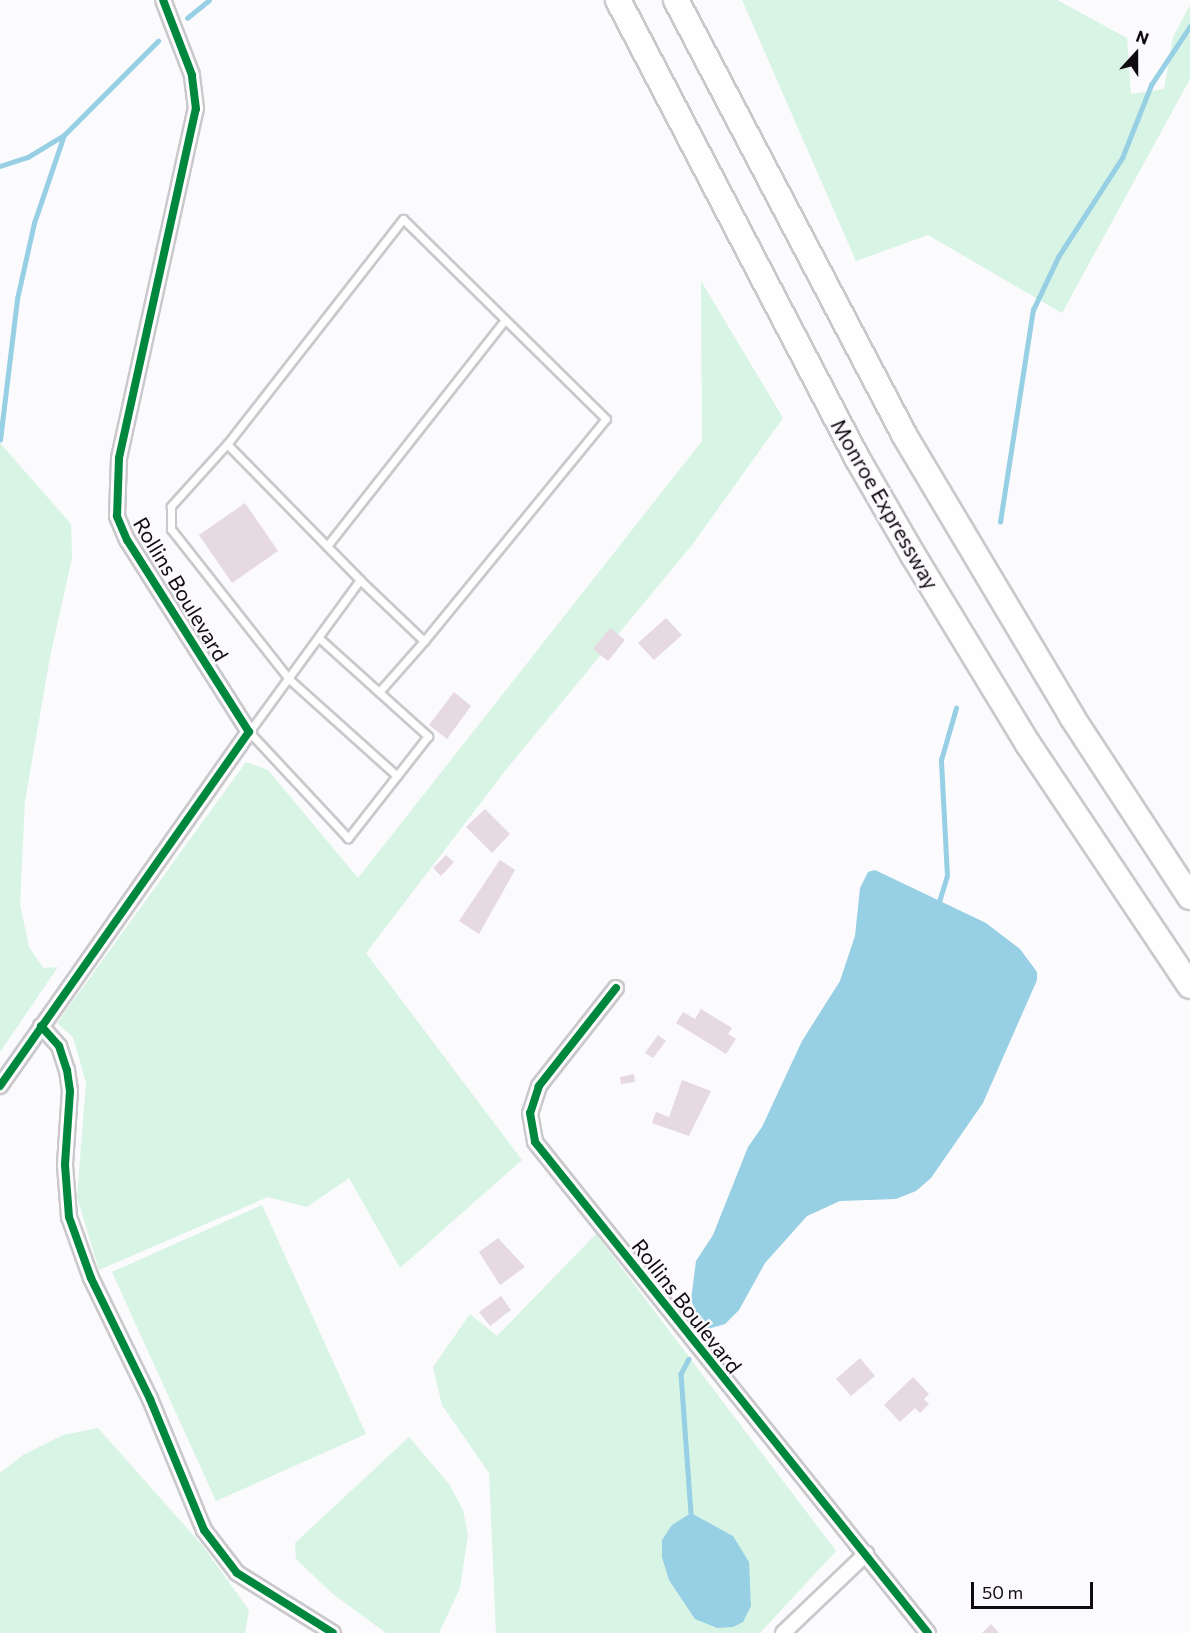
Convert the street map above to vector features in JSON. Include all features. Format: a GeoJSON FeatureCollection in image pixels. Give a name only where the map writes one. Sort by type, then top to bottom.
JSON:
{"type":"FeatureCollection","features":[{"type":"Feature","properties":{"kind":"highway","name":"Monroe Expressway"},"geometry":{"type":"LineString","coordinates":[[618,0],[841,428],[913,555],[1028,744],[1190,986]]}},
{"type":"Feature","properties":{"kind":"highway"},"geometry":{"type":"LineString","coordinates":[[676,0],[908,443],[1060,698],[1190,897]]}},
{"type":"Feature","properties":{"kind":"street","name":"Rollins Boulevard"},"geometry":{"type":"LineString","coordinates":[[163,0],[192,75],[196,109],[119,458],[117,516],[127,540],[249,732]]}},
{"type":"Feature","properties":{"kind":"street"},"geometry":{"type":"LineString","coordinates":[[0,1086],[249,732]]}},
{"type":"Feature","properties":{"kind":"street","name":"Rollins Boulevard"},"geometry":{"type":"LineString","coordinates":[[616,988],[539,1086],[530,1113],[535,1142],[928,1633]]}},
{"type":"Feature","properties":{"kind":"street"},"geometry":{"type":"LineString","coordinates":[[41,1026],[59,1046],[67,1070],[70,1091],[65,1164],[69,1217],[91,1278],[150,1399],[204,1530],[237,1573],[333,1633]]}},
{"type":"Feature","properties":{"kind":"street"},"geometry":{"type":"LineString","coordinates":[[783,1633],[866,1554]]}},
{"type":"Feature","properties":{"kind":"lane"},"geometry":{"type":"LineString","coordinates":[[379,692],[424,641],[606,419],[404,219],[227,444],[171,506],[171,529],[289,679],[397,776]]}},
{"type":"Feature","properties":{"kind":"lane"},"geometry":{"type":"LineString","coordinates":[[327,546],[505,320]]}},
{"type":"Feature","properties":{"kind":"lane"},"geometry":{"type":"LineString","coordinates":[[227,444],[360,580],[424,641]]}},
{"type":"Feature","properties":{"kind":"lane"},"geometry":{"type":"LineString","coordinates":[[318,638],[428,736],[348,838],[249,732],[360,580]]}},
{"type":"Feature","properties":{"kind":"green space"},"geometry":{"type":"Polygon","coordinates":[[[742,0],[1057,0],[1127,38],[1131,94],[1164,89],[1173,37],[1190,5],[1190,79],[1062,313],[928,235],[856,261],[742,0]]]}},
{"type":"Feature","properties":{"kind":"green space"},"geometry":{"type":"Polygon","coordinates":[[[701,281],[783,418],[692,545],[508,767],[366,953],[522,1160],[400,1268],[349,1178],[307,1207],[268,1197],[99,1270],[77,1197],[86,1083],[73,1037],[57,1023],[246,762],[268,770],[358,878],[702,441],[701,281]]]}},
{"type":"Feature","properties":{"kind":"green space"},"geometry":{"type":"Polygon","coordinates":[[[0,443],[71,524],[72,558],[50,657],[25,801],[20,904],[29,947],[43,968],[58,967],[0,1052],[0,443]]]}},
{"type":"Feature","properties":{"kind":"green space"},"geometry":{"type":"Polygon","coordinates":[[[262,1205],[366,1434],[216,1501],[112,1272],[262,1205]]]}},
{"type":"Feature","properties":{"kind":"green space"},"geometry":{"type":"Polygon","coordinates":[[[596,1234],[836,1551],[760,1633],[496,1633],[489,1473],[442,1405],[433,1367],[470,1314],[497,1336],[596,1234]]]}},
{"type":"Feature","properties":{"kind":"green space"},"geometry":{"type":"Polygon","coordinates":[[[98,1428],[202,1545],[249,1610],[245,1633],[0,1633],[0,1473],[23,1455],[63,1435],[98,1428]]]}},
{"type":"Feature","properties":{"kind":"green space"},"geometry":{"type":"Polygon","coordinates":[[[409,1437],[449,1484],[463,1510],[468,1535],[460,1588],[439,1633],[386,1633],[333,1594],[296,1559],[295,1543],[409,1437]]]}},
{"type":"Feature","properties":{"kind":"water"},"geometry":{"type":"Polygon","coordinates":[[[875,870],[986,923],[1020,949],[1037,972],[1037,980],[983,1103],[931,1178],[916,1191],[896,1199],[840,1201],[807,1216],[765,1263],[739,1310],[725,1324],[704,1330],[691,1300],[696,1261],[713,1235],[748,1147],[762,1127],[802,1041],[840,981],[855,936],[860,888],[868,872],[875,870]]]}},
{"type":"Feature","properties":{"kind":"water"},"geometry":{"type":"Polygon","coordinates":[[[691,1513],[733,1536],[749,1562],[751,1606],[743,1622],[733,1627],[717,1628],[695,1619],[669,1580],[662,1557],[662,1540],[672,1525],[691,1513]]]}},
{"type":"Feature","properties":{"kind":"building"},"geometry":{"type":"Polygon","coordinates":[[[245,503],[278,551],[232,583],[199,535],[245,503]]]}},
{"type":"Feature","properties":{"kind":"building"},"geometry":{"type":"Polygon","coordinates":[[[666,618],[682,635],[654,660],[638,643],[666,618]]]}},
{"type":"Feature","properties":{"kind":"building"},"geometry":{"type":"Polygon","coordinates":[[[610,628],[625,640],[608,661],[593,649],[610,628]]]}},
{"type":"Feature","properties":{"kind":"building"},"geometry":{"type":"Polygon","coordinates":[[[454,692],[471,706],[447,739],[429,725],[454,692]]]}},
{"type":"Feature","properties":{"kind":"building"},"geometry":{"type":"Polygon","coordinates":[[[485,809],[510,834],[492,853],[466,827],[485,809]]]}},
{"type":"Feature","properties":{"kind":"building"},"geometry":{"type":"Polygon","coordinates":[[[446,855],[454,862],[441,876],[433,868],[446,855]]]}},
{"type":"Feature","properties":{"kind":"building"},"geometry":{"type":"Polygon","coordinates":[[[500,860],[515,870],[479,934],[459,921],[500,860]]]}},
{"type":"Feature","properties":{"kind":"building"},"geometry":{"type":"Polygon","coordinates":[[[701,1009],[732,1028],[728,1034],[736,1039],[726,1054],[676,1023],[683,1012],[695,1019],[701,1009]]]}},
{"type":"Feature","properties":{"kind":"building"},"geometry":{"type":"Polygon","coordinates":[[[658,1035],[666,1041],[653,1058],[645,1053],[658,1035]]]}},
{"type":"Feature","properties":{"kind":"building"},"geometry":{"type":"Polygon","coordinates":[[[634,1074],[635,1082],[621,1084],[620,1077],[634,1074]]]}},
{"type":"Feature","properties":{"kind":"building"},"geometry":{"type":"Polygon","coordinates":[[[682,1080],[711,1091],[689,1136],[652,1123],[656,1112],[669,1117],[682,1080]]]}},
{"type":"Feature","properties":{"kind":"building"},"geometry":{"type":"Polygon","coordinates":[[[498,1238],[525,1267],[500,1285],[479,1252],[498,1238]]]}},
{"type":"Feature","properties":{"kind":"building"},"geometry":{"type":"Polygon","coordinates":[[[501,1296],[511,1310],[490,1326],[479,1312],[501,1296]]]}},
{"type":"Feature","properties":{"kind":"building"},"geometry":{"type":"Polygon","coordinates":[[[860,1358],[875,1376],[851,1396],[836,1379],[860,1358]]]}},
{"type":"Feature","properties":{"kind":"building"},"geometry":{"type":"Polygon","coordinates":[[[913,1377],[929,1394],[924,1399],[929,1404],[920,1413],[915,1408],[900,1422],[884,1405],[913,1377]]]}},
{"type":"Feature","properties":{"kind":"building"},"geometry":{"type":"Polygon","coordinates":[[[991,1624],[999,1633],[982,1633],[991,1624]]]}},
{"type":"Feature","properties":{"kind":"waterway"},"geometry":{"type":"LineString","coordinates":[[187,18],[209,0]]}},
{"type":"Feature","properties":{"kind":"waterway"},"geometry":{"type":"LineString","coordinates":[[1000,522],[1033,310],[1058,257],[1122,158],[1151,85],[1190,26]]}},
{"type":"Feature","properties":{"kind":"waterway"},"geometry":{"type":"LineString","coordinates":[[0,166],[28,157],[64,135],[158,41]]}},
{"type":"Feature","properties":{"kind":"waterway"},"geometry":{"type":"LineString","coordinates":[[0,440],[17,299],[34,223],[64,135]]}},
{"type":"Feature","properties":{"kind":"waterway"},"geometry":{"type":"LineString","coordinates":[[938,905],[947,876],[941,760],[956,708]]}},
{"type":"Feature","properties":{"kind":"waterway"},"geometry":{"type":"LineString","coordinates":[[703,1334],[707,1325]]}},
{"type":"Feature","properties":{"kind":"waterway"},"geometry":{"type":"LineString","coordinates":[[689,1359],[681,1374],[691,1513]]}},
{"type":"Feature","properties":{"kind":"cycle path"},"geometry":{"type":"LineString","coordinates":[[0,1086],[249,732],[127,540],[117,516],[119,458],[196,109],[192,75],[163,0]]}},
{"type":"Feature","properties":{"kind":"cycle path"},"geometry":{"type":"LineString","coordinates":[[616,988],[539,1086],[530,1113],[535,1142],[928,1633]]}},
{"type":"Feature","properties":{"kind":"cycle path"},"geometry":{"type":"LineString","coordinates":[[41,1026],[59,1046],[67,1070],[70,1091],[65,1165],[69,1217],[91,1278],[150,1399],[204,1530],[237,1573],[333,1633]]}}]}
